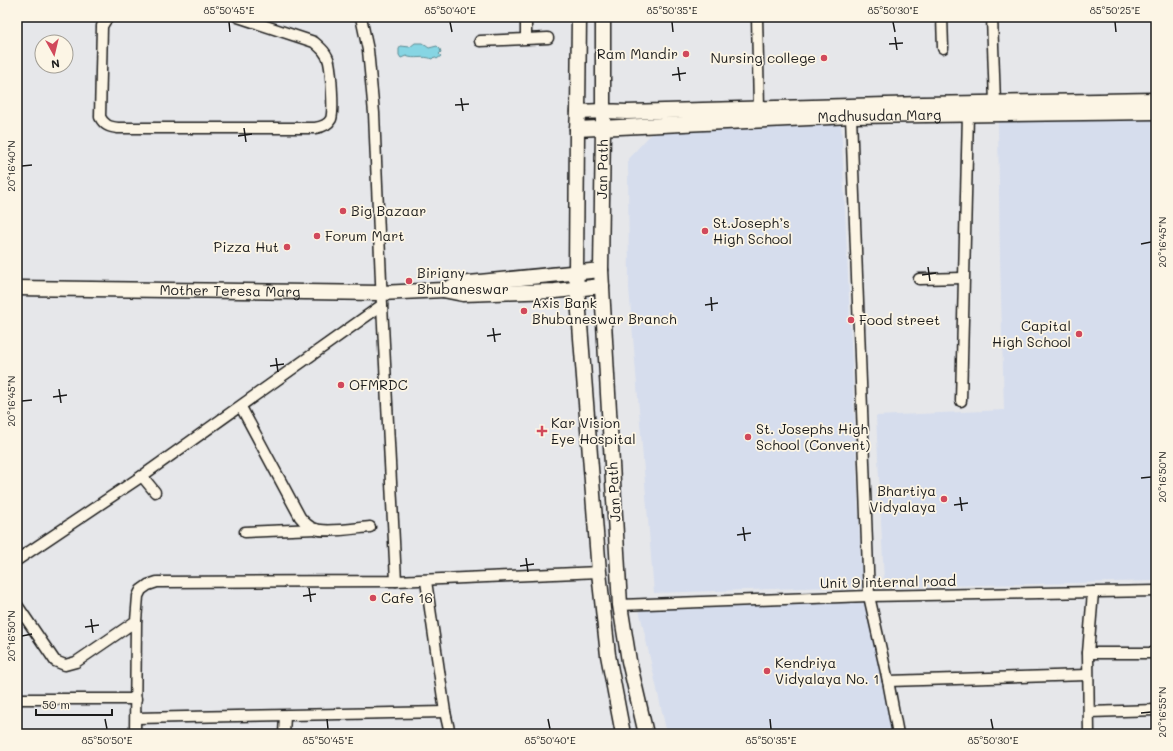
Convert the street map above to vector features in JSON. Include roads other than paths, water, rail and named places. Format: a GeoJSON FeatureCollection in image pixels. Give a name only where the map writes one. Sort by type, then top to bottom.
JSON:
{"type":"FeatureCollection","features":[{"type":"Feature","properties":{"kind":"main road"},"geometry":{"type":"LineString","coordinates":[[578,112],[579,17]]}},
{"type":"Feature","properties":{"kind":"main road"},"geometry":{"type":"LineString","coordinates":[[603,17],[603,111]]}},
{"type":"Feature","properties":{"kind":"main road","name":"Madhusudan Marg"},"geometry":{"type":"LineString","coordinates":[[578,112],[1156,100]]}},
{"type":"Feature","properties":{"kind":"main road","name":"Jan Path"},"geometry":{"type":"LineString","coordinates":[[603,111],[604,128],[601,270],[620,605],[629,661],[646,734]]}},
{"type":"Feature","properties":{"kind":"main road","name":"Jan Path"},"geometry":{"type":"LineString","coordinates":[[578,112],[576,273],[599,572],[608,655],[623,734]]}},
{"type":"Feature","properties":{"kind":"main road","name":"Madhusudan Marg"},"geometry":{"type":"LineString","coordinates":[[577,129],[851,116],[1156,112]]}},
{"type":"Feature","properties":{"kind":"main road","name":"Mother Teresa Marg"},"geometry":{"type":"LineString","coordinates":[[17,288],[382,299],[443,290],[459,284],[601,270]]}},
{"type":"Feature","properties":{"kind":"main road","name":"Mother Teresa Marg"},"geometry":{"type":"LineString","coordinates":[[443,290],[463,294],[578,289],[602,286]]}},
{"type":"Feature","properties":{"kind":"street"},"geometry":{"type":"LineString","coordinates":[[109,17],[106,18],[102,26],[100,117],[103,122],[110,127],[307,128],[324,126],[330,120],[333,112],[329,62],[323,49],[314,42],[238,17]]}},
{"type":"Feature","properties":{"kind":"street"},"geometry":{"type":"LineString","coordinates":[[361,17],[367,44],[371,74],[375,128],[396,581]]}},
{"type":"Feature","properties":{"kind":"street"},"geometry":{"type":"LineString","coordinates":[[526,17],[526,38]]}},
{"type":"Feature","properties":{"kind":"street"},"geometry":{"type":"LineString","coordinates":[[757,17],[759,108]]}},
{"type":"Feature","properties":{"kind":"street"},"geometry":{"type":"LineString","coordinates":[[942,17],[943,48]]}},
{"type":"Feature","properties":{"kind":"street"},"geometry":{"type":"LineString","coordinates":[[992,17],[995,103]]}},
{"type":"Feature","properties":{"kind":"street"},"geometry":{"type":"LineString","coordinates":[[480,41],[548,38]]}},
{"type":"Feature","properties":{"kind":"street"},"geometry":{"type":"LineString","coordinates":[[961,401],[968,114]]}},
{"type":"Feature","properties":{"kind":"street"},"geometry":{"type":"LineString","coordinates":[[851,116],[869,596],[898,734]]}},
{"type":"Feature","properties":{"kind":"street"},"geometry":{"type":"LineString","coordinates":[[919,279],[963,278]]}},
{"type":"Feature","properties":{"kind":"street"},"geometry":{"type":"LineString","coordinates":[[17,560],[142,476],[240,407],[382,299]]}},
{"type":"Feature","properties":{"kind":"street"},"geometry":{"type":"LineString","coordinates":[[240,407],[300,517],[304,522],[316,529]]}},
{"type":"Feature","properties":{"kind":"street"},"geometry":{"type":"LineString","coordinates":[[142,476],[155,492]]}},
{"type":"Feature","properties":{"kind":"street"},"geometry":{"type":"LineString","coordinates":[[245,532],[316,529],[327,530],[370,527]]}},
{"type":"Feature","properties":{"kind":"street"},"geometry":{"type":"LineString","coordinates":[[136,734],[136,621],[138,596],[141,590],[148,585],[157,582],[426,581],[599,572]]}},
{"type":"Feature","properties":{"kind":"street"},"geometry":{"type":"LineString","coordinates":[[426,581],[445,712],[450,734]]}},
{"type":"Feature","properties":{"kind":"street","name":"Unit 9 internal road"},"geometry":{"type":"LineString","coordinates":[[620,605],[869,596],[1156,591]]}},
{"type":"Feature","properties":{"kind":"street"},"geometry":{"type":"LineString","coordinates":[[1089,734],[1087,675],[1093,592]]}},
{"type":"Feature","properties":{"kind":"street"},"geometry":{"type":"LineString","coordinates":[[17,605],[55,661],[65,665],[76,662],[136,621]]}},
{"type":"Feature","properties":{"kind":"street"},"geometry":{"type":"LineString","coordinates":[[1088,654],[1156,652]]}},
{"type":"Feature","properties":{"kind":"street"},"geometry":{"type":"LineString","coordinates":[[888,681],[1087,675]]}},
{"type":"Feature","properties":{"kind":"street"},"geometry":{"type":"LineString","coordinates":[[17,699],[136,699]]}},
{"type":"Feature","properties":{"kind":"street"},"geometry":{"type":"LineString","coordinates":[[1089,712],[1156,710]]}},
{"type":"Feature","properties":{"kind":"street"},"geometry":{"type":"LineString","coordinates":[[136,718],[445,712]]}},
{"type":"Feature","properties":{"kind":"street"},"geometry":{"type":"LineString","coordinates":[[284,734],[285,716]]}},
{"type":"Feature","properties":{"kind":"water"},"geometry":{"type":"Polygon","coordinates":[[[415,43],[422,43],[429,48],[437,46],[440,49],[441,52],[439,54],[441,56],[437,59],[434,57],[432,59],[426,57],[412,58],[406,56],[401,58],[399,55],[399,49],[401,46],[410,47],[415,43]]]}},
{"type":"Feature","properties":{"kind":"place","name":"Ram Mandir"},"geometry":{"type":"Point","coordinates":[686,54]}},
{"type":"Feature","properties":{"kind":"place","name":"Nursing college"},"geometry":{"type":"Point","coordinates":[824,58]}},
{"type":"Feature","properties":{"kind":"place","name":"Big Bazaar"},"geometry":{"type":"Point","coordinates":[343,211]}},
{"type":"Feature","properties":{"kind":"place","name":"St.Joseph’s High School"},"geometry":{"type":"Point","coordinates":[705,231]}},
{"type":"Feature","properties":{"kind":"place","name":"Forum Mart"},"geometry":{"type":"Point","coordinates":[317,236]}},
{"type":"Feature","properties":{"kind":"place","name":"Pizza Hut"},"geometry":{"type":"Point","coordinates":[287,247]}},
{"type":"Feature","properties":{"kind":"place","name":"Biriany Bhubaneswar"},"geometry":{"type":"Point","coordinates":[409,281]}},
{"type":"Feature","properties":{"kind":"place","name":"Axis Bank Bhubaneswar Branch"},"geometry":{"type":"Point","coordinates":[524,311]}},
{"type":"Feature","properties":{"kind":"place","name":"Food street"},"geometry":{"type":"Point","coordinates":[851,320]}},
{"type":"Feature","properties":{"kind":"place","name":"Capital High School"},"geometry":{"type":"Point","coordinates":[1079,334]}},
{"type":"Feature","properties":{"kind":"place","name":"OFMRDC"},"geometry":{"type":"Point","coordinates":[341,385]}},
{"type":"Feature","properties":{"kind":"place","name":"Kar Vision Eye Hospital"},"geometry":{"type":"Point","coordinates":[542,431]}},
{"type":"Feature","properties":{"kind":"place","name":"St. Josephs High School (Convent)"},"geometry":{"type":"Point","coordinates":[748,437]}},
{"type":"Feature","properties":{"kind":"place","name":"Bhartiya Vidyalaya"},"geometry":{"type":"Point","coordinates":[944,499]}},
{"type":"Feature","properties":{"kind":"place","name":"Cafe 16"},"geometry":{"type":"Point","coordinates":[373,598]}},
{"type":"Feature","properties":{"kind":"place","name":"Kendriya Vidyalaya No. 1"},"geometry":{"type":"Point","coordinates":[767,671]}}]}
